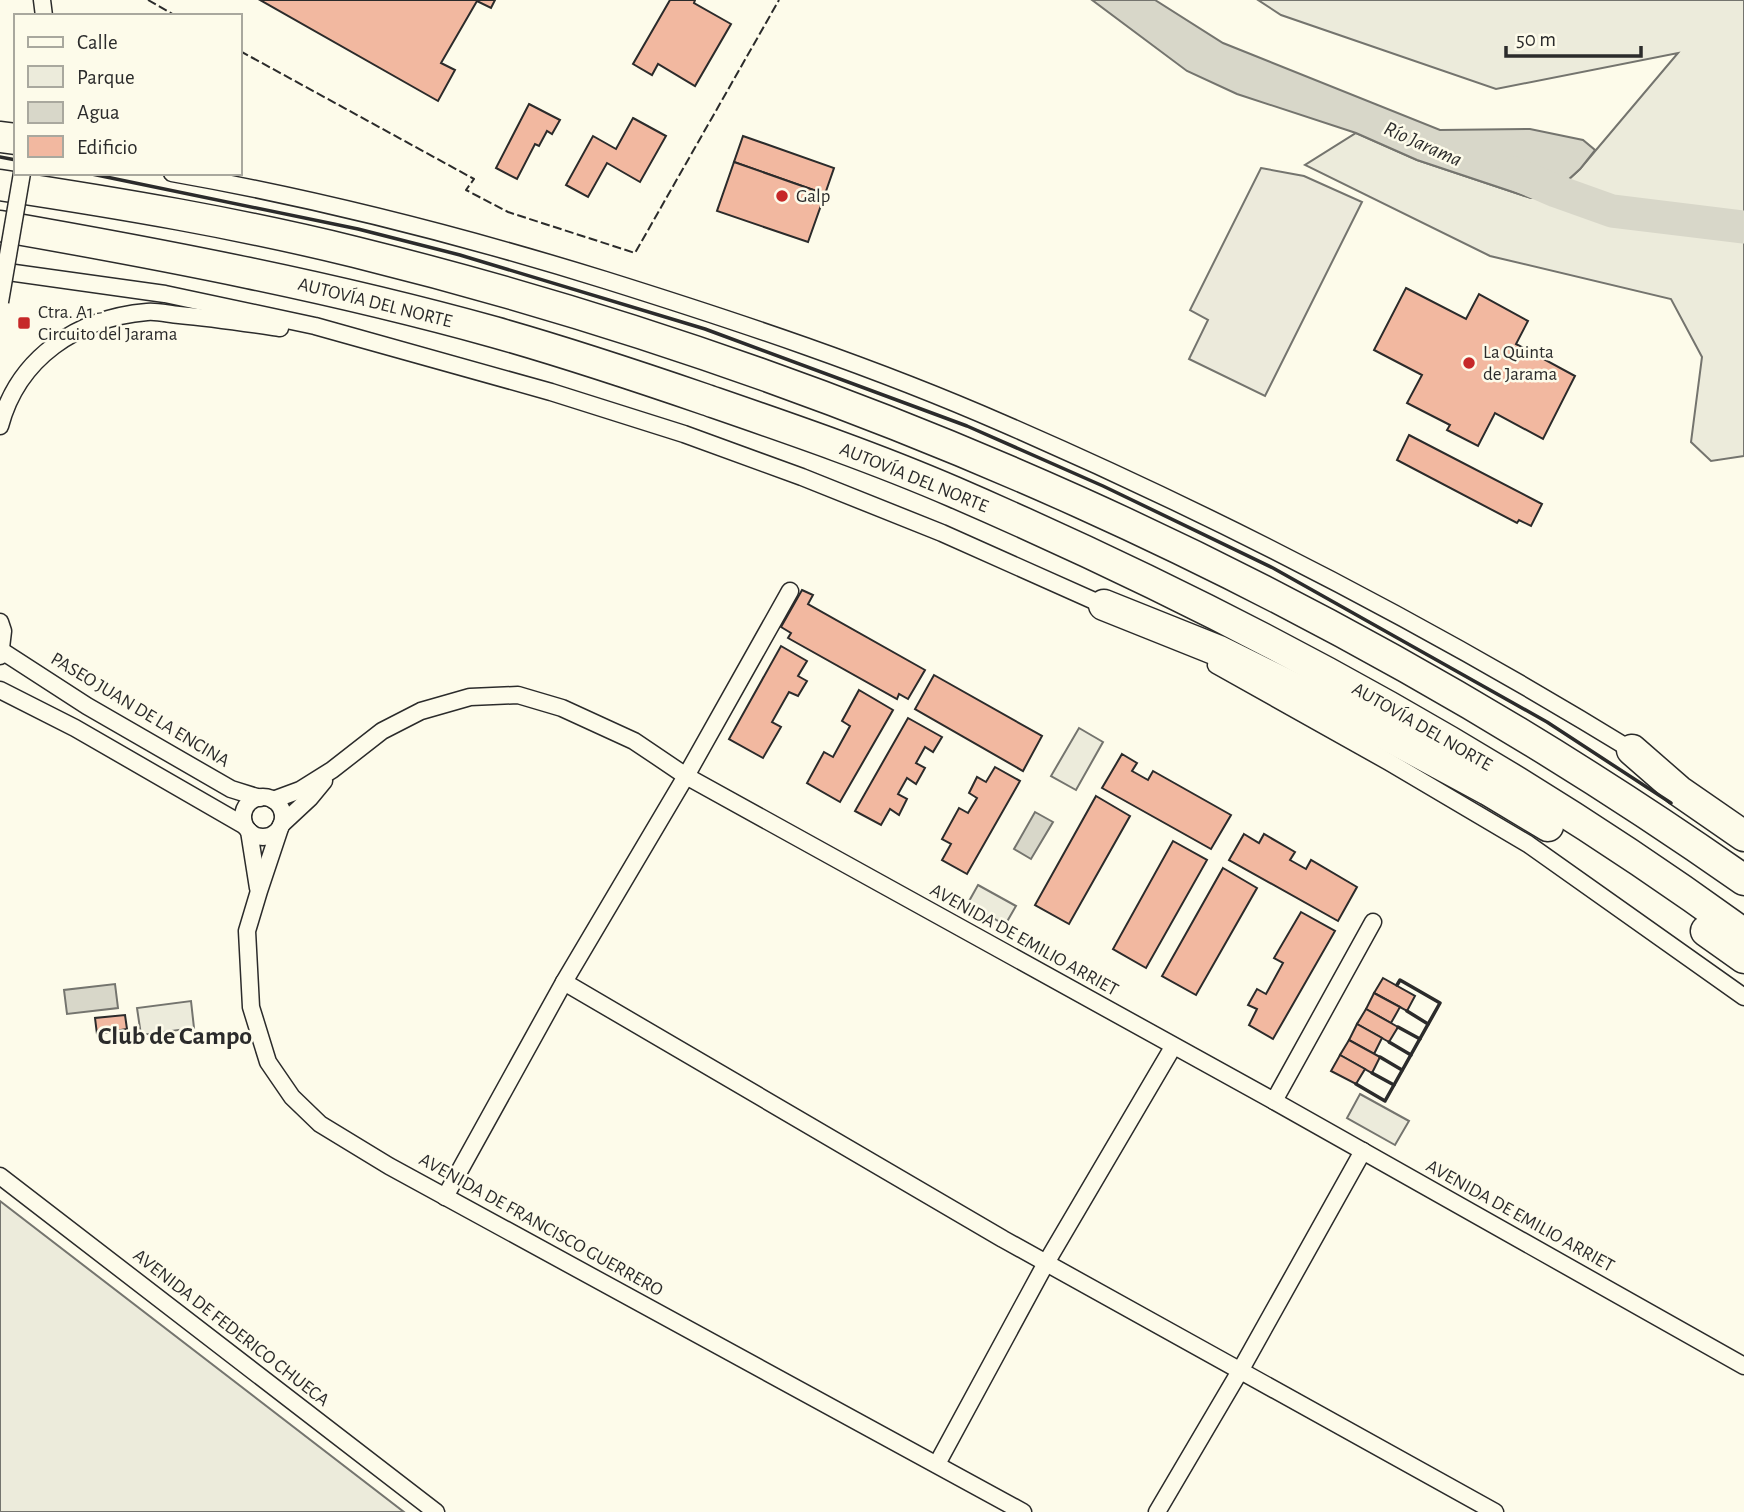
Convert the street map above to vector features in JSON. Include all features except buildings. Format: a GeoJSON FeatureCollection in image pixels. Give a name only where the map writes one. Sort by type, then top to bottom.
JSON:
{"type":"FeatureCollection","features":[{"type":"Feature","properties":{"kind":"highway"},"geometry":{"type":"LineString","coordinates":[[0,185],[125,204],[262,231],[455,278],[698,351],[960,449],[1094,507],[1262,588],[1359,639],[1534,741],[1744,880]]}},
{"type":"Feature","properties":{"kind":"highway","name":"AUTOVÍA DEL NORTE"},"geometry":{"type":"LineString","coordinates":[[0,226],[166,255],[496,332],[775,424],[950,490],[1148,579],[1338,678],[1468,753],[1617,846],[1744,934]]}},
{"type":"Feature","properties":{"kind":"highway"},"geometry":{"type":"LineString","coordinates":[[1104,605],[1231,657],[1351,716],[1488,790],[1596,856],[1744,958]]}},
{"type":"Feature","properties":{"kind":"highway"},"geometry":{"type":"LineString","coordinates":[[1632,750],[1679,791],[1744,836]]}},
{"type":"Feature","properties":{"kind":"street"},"geometry":{"type":"LineString","coordinates":[[0,302],[22,175]]}},
{"type":"Feature","properties":{"kind":"street"},"geometry":{"type":"LineString","coordinates":[[183,175],[355,211],[533,258],[769,335],[1000,422],[1134,483],[1353,593],[1507,677],[1744,820]]}},
{"type":"Feature","properties":{"kind":"street"},"geometry":{"type":"LineString","coordinates":[[202,175],[217,181]]}},
{"type":"Feature","properties":{"kind":"street"},"geometry":{"type":"LineString","coordinates":[[0,271],[165,294],[316,326],[551,392],[684,434],[802,477],[942,533],[1104,605],[1287,704],[1528,844],[1744,997]]}},
{"type":"Feature","properties":{"kind":"street"},"geometry":{"type":"LineString","coordinates":[[0,426],[11,394],[28,368],[49,349],[71,335],[110,319],[148,312],[286,329],[418,355]]}},
{"type":"Feature","properties":{"kind":"street"},"geometry":{"type":"LineString","coordinates":[[445,1197],[564,982],[686,776],[790,591]]}},
{"type":"Feature","properties":{"kind":"street"},"geometry":{"type":"LineString","coordinates":[[0,622],[3,631],[1,653]]}},
{"type":"Feature","properties":{"kind":"street","name":"PASEO JUAN DE LA ENCINA"},"geometry":{"type":"LineString","coordinates":[[1,653],[231,789],[267,799]]}},
{"type":"Feature","properties":{"kind":"street"},"geometry":{"type":"LineString","coordinates":[[0,690],[75,728],[247,828],[254,835],[267,837],[278,830],[310,798],[332,770]]}},
{"type":"Feature","properties":{"kind":"street","name":"AVENIDA DE EMILIO ARRIET"},"geometry":{"type":"LineString","coordinates":[[267,799],[300,790],[332,770],[382,731],[421,711],[470,697],[518,695],[562,708],[634,741],[686,776],[1274,1101],[1744,1366]]}},
{"type":"Feature","properties":{"kind":"street"},"geometry":{"type":"LineString","coordinates":[[247,828],[244,813],[251,802],[267,799],[282,812],[281,825],[259,891]]}},
{"type":"Feature","properties":{"kind":"street","name":"AVENIDA DE FRANCISCO GUERRERO"},"geometry":{"type":"LineString","coordinates":[[247,828],[259,891],[247,931],[251,1007],[268,1062],[292,1097],[320,1124],[445,1197],[1023,1512]]}},
{"type":"Feature","properties":{"kind":"street"},"geometry":{"type":"LineString","coordinates":[[1274,1101],[1374,922]]}},
{"type":"Feature","properties":{"kind":"street"},"geometry":{"type":"LineString","coordinates":[[564,982],[1046,1263],[1495,1512]]}},
{"type":"Feature","properties":{"kind":"street"},"geometry":{"type":"LineString","coordinates":[[937,1464],[1046,1263],[1173,1047]]}},
{"type":"Feature","properties":{"kind":"street"},"geometry":{"type":"LineString","coordinates":[[1157,1512],[1240,1371],[1363,1151]]}},
{"type":"Feature","properties":{"kind":"street","name":"AVENIDA DE FEDERICO CHUECA"},"geometry":{"type":"LineString","coordinates":[[0,1177],[436,1512]]}},
{"type":"Feature","properties":{"kind":"green space"},"geometry":{"type":"Polygon","coordinates":[[[1258,0],[1744,0],[1744,456],[1711,461],[1691,442],[1702,357],[1671,299],[1490,256],[1305,165],[1356,133],[1417,160],[1531,198],[1556,191],[1580,169],[1678,53],[1496,89],[1281,15],[1258,0]]]}},
{"type":"Feature","properties":{"kind":"green space"},"geometry":{"type":"Polygon","coordinates":[[[1079,728],[1103,742],[1076,790],[1051,776],[1079,728]]]}},
{"type":"Feature","properties":{"kind":"green space"},"geometry":{"type":"Polygon","coordinates":[[[978,885],[1016,906],[1005,925],[968,903],[978,885]]]}},
{"type":"Feature","properties":{"kind":"green space"},"geometry":{"type":"Polygon","coordinates":[[[191,1001],[194,1028],[141,1035],[137,1008],[191,1001]]]}},
{"type":"Feature","properties":{"kind":"green space"},"geometry":{"type":"Polygon","coordinates":[[[1360,1094],[1409,1121],[1395,1145],[1347,1118],[1360,1094]]]}},
{"type":"Feature","properties":{"kind":"green space"},"geometry":{"type":"Polygon","coordinates":[[[0,1201],[404,1512],[0,1512],[0,1201]]]}},
{"type":"Feature","properties":{"kind":"shaded area"},"geometry":{"type":"Polygon","coordinates":[[[1261,168],[1304,176],[1362,202],[1265,396],[1189,359],[1208,320],[1190,310],[1261,168]]]}},
{"type":"Feature","properties":{"kind":"water"},"geometry":{"type":"Polygon","coordinates":[[[1092,0],[1155,0],[1223,43],[1440,130],[1530,129],[1583,140],[1595,150],[1580,169],[1556,191],[1531,198],[1417,160],[1356,133],[1237,94],[1187,71],[1092,0]]]}},
{"type":"Feature","properties":{"kind":"water"},"geometry":{"type":"Polygon","coordinates":[[[1035,812],[1053,822],[1031,859],[1014,849],[1035,812]]]}},
{"type":"Feature","properties":{"kind":"water"},"geometry":{"type":"Polygon","coordinates":[[[115,984],[118,1008],[67,1014],[64,990],[115,984]]]}},
{"type":"Feature","properties":{"kind":"waterway","name":"Río Jarama"},"geometry":{"type":"LineString","coordinates":[[1514,173],[1612,211],[1744,227]]}},
{"type":"Feature","properties":{"kind":"fence"},"geometry":{"type":"LineString","coordinates":[[148,0],[172,14]]}},
{"type":"Feature","properties":{"kind":"fence"},"geometry":{"type":"LineString","coordinates":[[242,52],[474,179],[466,190],[508,212],[635,253],[779,0]]}},
{"type":"Feature","properties":{"kind":"wall"},"geometry":{"type":"LineString","coordinates":[[0,157],[14,160]]}},
{"type":"Feature","properties":{"kind":"wall"},"geometry":{"type":"LineString","coordinates":[[97,175],[358,229],[460,255],[705,329],[967,426],[1103,486],[1273,568],[1547,722],[1671,803]]}},
{"type":"Feature","properties":{"kind":"wall"},"geometry":{"type":"LineString","coordinates":[[1356,1084],[1385,1101],[1440,1003],[1400,980],[1397,985]]}},
{"type":"Feature","properties":{"kind":"wall"},"geometry":{"type":"LineString","coordinates":[[1407,1011],[1428,1024]]}},
{"type":"Feature","properties":{"kind":"wall"},"geometry":{"type":"LineString","coordinates":[[1398,1027],[1420,1039]]}},
{"type":"Feature","properties":{"kind":"wall"},"geometry":{"type":"LineString","coordinates":[[1389,1042],[1411,1055]]}},
{"type":"Feature","properties":{"kind":"wall"},"geometry":{"type":"LineString","coordinates":[[1380,1057],[1402,1070]]}},
{"type":"Feature","properties":{"kind":"wall"},"geometry":{"type":"LineString","coordinates":[[1372,1073],[1394,1085]]}},
{"type":"Feature","properties":{"kind":"place","name":"Galp"},"geometry":{"type":"Point","coordinates":[782,196]}},
{"type":"Feature","properties":{"kind":"place","name":"Ctra. A1 - Circuito del Jarama"},"geometry":{"type":"Point","coordinates":[24,323]}},
{"type":"Feature","properties":{"kind":"place","name":"La Quinta de Jarama"},"geometry":{"type":"Point","coordinates":[1469,363]}},
{"type":"Feature","properties":{"kind":"district","name":"Club de Campo"},"geometry":{"type":"Point","coordinates":[175,1036]}}]}
